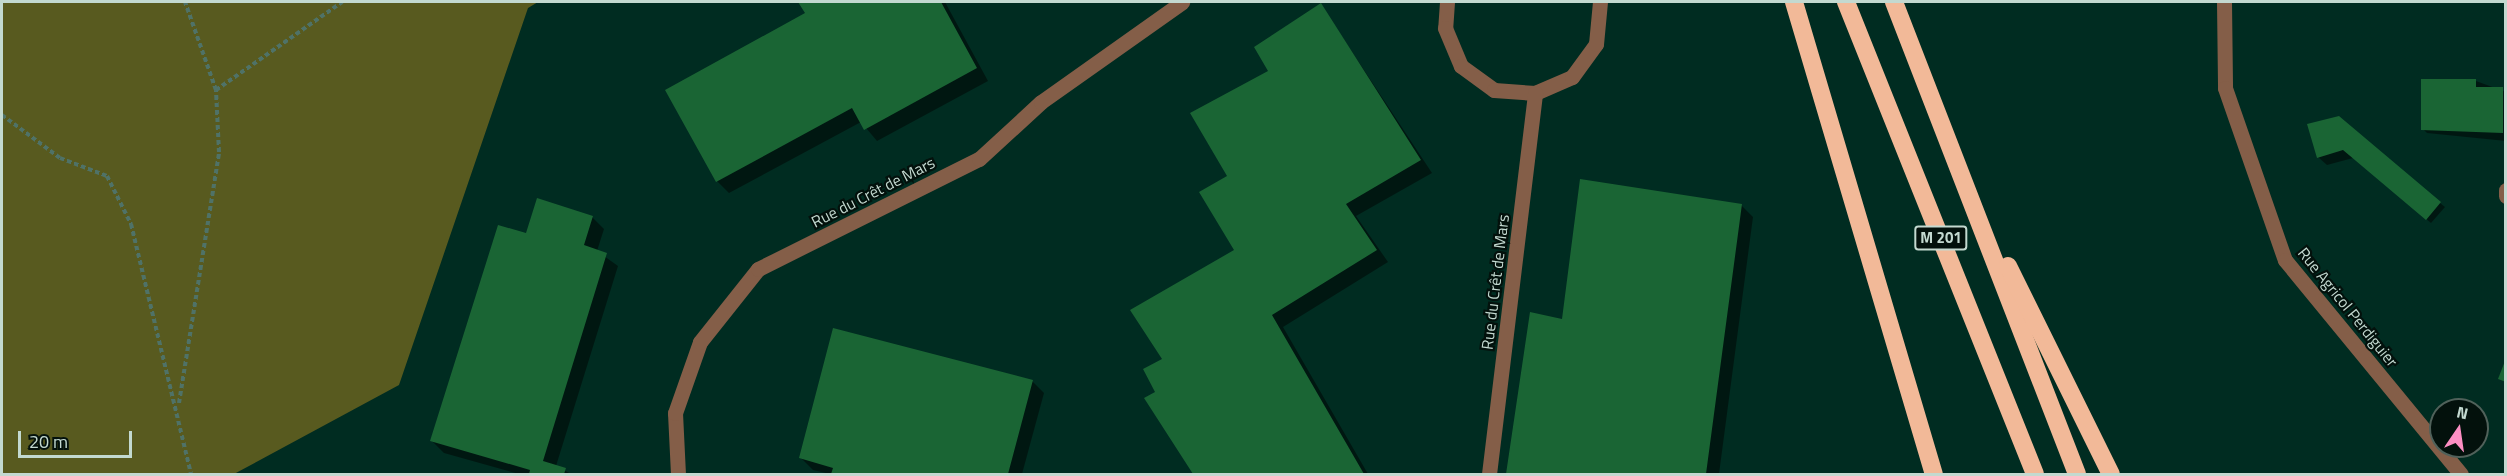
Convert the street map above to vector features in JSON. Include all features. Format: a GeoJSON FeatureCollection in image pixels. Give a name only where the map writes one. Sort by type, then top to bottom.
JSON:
{"type":"FeatureCollection","features":[{"type":"Feature","properties":{"kind":"highway"},"geometry":{"type":"LineString","coordinates":[[1794,2],[1934,474]]}},
{"type":"Feature","properties":{"kind":"highway","name":"M 201"},"geometry":{"type":"LineString","coordinates":[[1846,2],[2035,474]]}},
{"type":"Feature","properties":{"kind":"highway","name":"M 201"},"geometry":{"type":"LineString","coordinates":[[1894,2],[2076,474]]}},
{"type":"Feature","properties":{"kind":"highway"},"geometry":{"type":"LineString","coordinates":[[1951,146],[2111,474]]}},
{"type":"Feature","properties":{"kind":"street","name":"Rue du Crêt de Mars"},"geometry":{"type":"LineString","coordinates":[[678,474],[675,413],[700,342],[758,269],[979,159],[1041,102],[1182,2]]}},
{"type":"Feature","properties":{"kind":"street"},"geometry":{"type":"LineString","coordinates":[[1447,2],[1444,28],[1461,66],[1494,90],[1535,93],[1572,77],[1596,44],[1600,2]]}},
{"type":"Feature","properties":{"kind":"street","name":"Rue Agricol Perdiguier"},"geometry":{"type":"LineString","coordinates":[[2224,2],[2225,88],[2285,260],[2461,474]]}},
{"type":"Feature","properties":{"kind":"street","name":"Rue du Crêt de Mars"},"geometry":{"type":"LineString","coordinates":[[1489,474],[1535,93]]}},
{"type":"Feature","properties":{"kind":"street"},"geometry":{"type":"LineString","coordinates":[[2505,190],[2505,196]]}},
{"type":"Feature","properties":{"kind":"path"},"geometry":{"type":"LineString","coordinates":[[178,405],[219,152],[216,90],[185,2]]}},
{"type":"Feature","properties":{"kind":"path"},"geometry":{"type":"LineString","coordinates":[[216,90],[342,2]]}},
{"type":"Feature","properties":{"kind":"path"},"geometry":{"type":"LineString","coordinates":[[2,115],[60,158],[108,176],[131,224],[178,405],[191,474]]}},
{"type":"Feature","properties":{"kind":"shaded area"},"geometry":{"type":"Polygon","coordinates":[[[2,2],[538,2],[528,8],[399,385],[234,474],[2,474],[2,2]]]}},
{"type":"Feature","properties":{"kind":"building"},"geometry":{"type":"Polygon","coordinates":[[[798,2],[941,2],[977,68],[864,130],[852,108],[716,182],[665,90],[805,13],[798,2]]]}},
{"type":"Feature","properties":{"kind":"building"},"geometry":{"type":"Polygon","coordinates":[[[1321,3],[1421,160],[1346,204],[1377,250],[1272,315],[1364,474],[1193,474],[1144,398],[1155,392],[1143,369],[1162,359],[1130,310],[1234,250],[1199,192],[1227,176],[1190,113],[1268,71],[1254,47],[1321,3]]]}},
{"type":"Feature","properties":{"kind":"building"},"geometry":{"type":"Polygon","coordinates":[[[2421,79],[2476,79],[2476,87],[2503,87],[2503,133],[2421,130],[2421,79]]]}},
{"type":"Feature","properties":{"kind":"building"},"geometry":{"type":"Polygon","coordinates":[[[2339,116],[2441,202],[2426,220],[2343,150],[2317,158],[2307,124],[2339,116]]]}},
{"type":"Feature","properties":{"kind":"building"},"geometry":{"type":"Polygon","coordinates":[[[1580,179],[1742,204],[1706,474],[1506,474],[1530,312],[1562,319],[1580,179]]]}},
{"type":"Feature","properties":{"kind":"building"},"geometry":{"type":"Polygon","coordinates":[[[537,198],[593,216],[584,245],[607,253],[543,461],[566,468],[564,474],[529,474],[530,470],[430,441],[498,225],[526,233],[537,198]]]}},
{"type":"Feature","properties":{"kind":"building"},"geometry":{"type":"Polygon","coordinates":[[[833,328],[1033,380],[1008,474],[831,474],[833,468],[799,458],[833,328]]]}},
{"type":"Feature","properties":{"kind":"building"},"geometry":{"type":"Polygon","coordinates":[[[2506,361],[2506,382],[2498,379],[2506,361]]]}}]}
